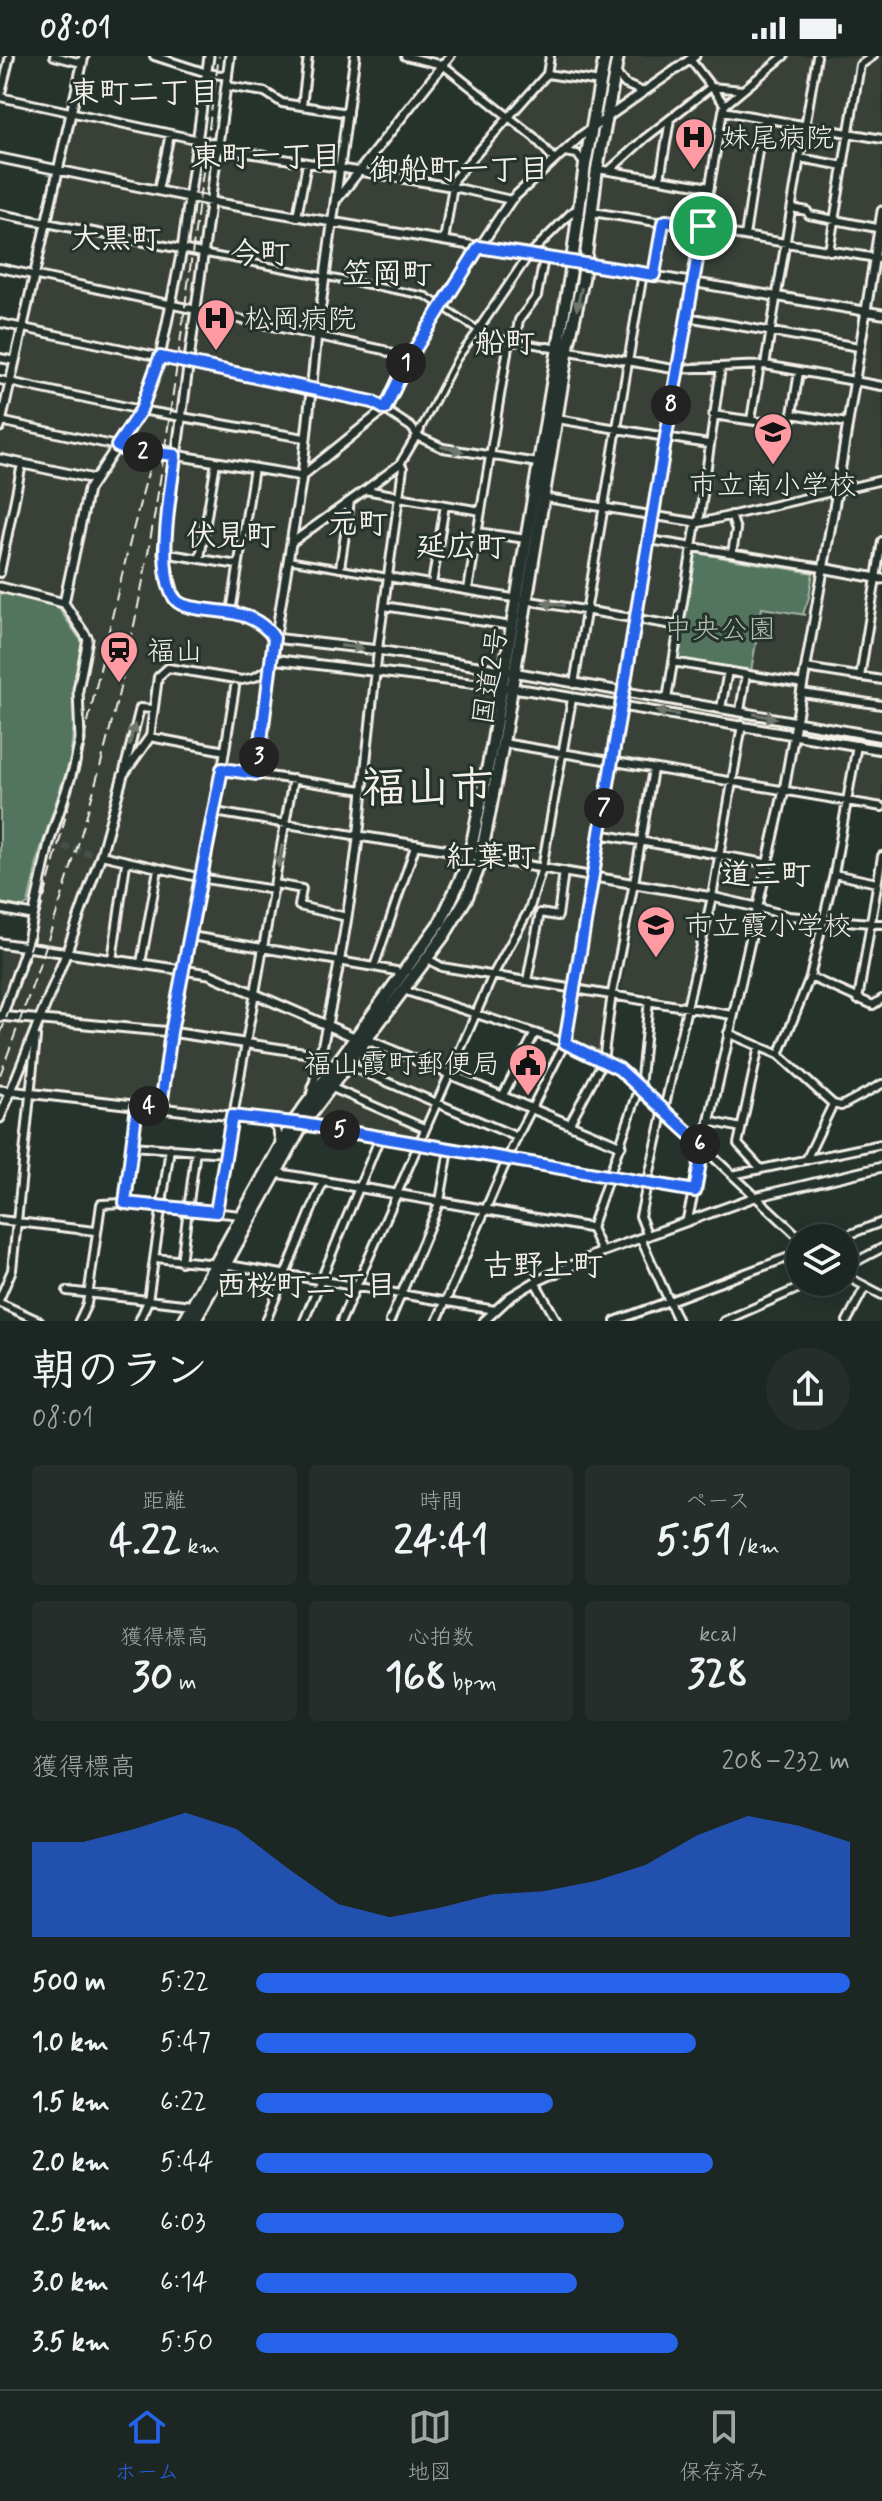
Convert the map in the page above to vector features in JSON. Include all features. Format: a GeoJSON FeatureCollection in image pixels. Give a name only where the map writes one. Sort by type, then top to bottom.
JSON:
{"type":"FeatureCollection","features":[{"type":"Feature","properties":{"kind":"highway","name":"国道2号"},"geometry":{"type":"LineString","coordinates":[[509,672],[511,626],[521,599],[526,539],[557,419],[558,350],[584,265],[585,165],[605,56]]}},
{"type":"Feature","properties":{"kind":"highway","name":"国道2号"},"geometry":{"type":"LineString","coordinates":[[194,1321],[241,1215],[280,1147],[347,1065],[360,1038],[401,975],[441,921],[477,855],[538,497],[538,463],[572,263],[597,169],[618,56]]}},
{"type":"Feature","properties":{"kind":"highway","name":"国道2号"},"geometry":{"type":"LineString","coordinates":[[184,1321],[276,1173],[311,1098],[403,990],[467,897],[503,743],[506,688]]}},
{"type":"Feature","properties":{"kind":"street"},"geometry":{"type":"LineString","coordinates":[[10,56],[0,97],[218,146],[511,200]]}},
{"type":"Feature","properties":{"kind":"street"},"geometry":{"type":"LineString","coordinates":[[54,56],[83,59],[0,423],[117,446],[126,444],[170,451],[175,455],[302,476],[385,409],[407,362],[441,305],[511,200],[605,119],[693,58],[724,108],[882,139]]}},
{"type":"Feature","properties":{"kind":"street"},"geometry":{"type":"LineString","coordinates":[[154,56],[207,73],[228,76]]}},
{"type":"Feature","properties":{"kind":"street"},"geometry":{"type":"LineString","coordinates":[[64,603],[88,490],[141,410],[160,357],[182,250],[209,56]]}},
{"type":"Feature","properties":{"kind":"street"},"geometry":{"type":"LineString","coordinates":[[230,56],[163,553],[176,601],[248,617],[274,638],[378,650],[882,737]]}},
{"type":"Feature","properties":{"kind":"street"},"geometry":{"type":"LineString","coordinates":[[302,106],[308,56]]}},
{"type":"Feature","properties":{"kind":"street"},"geometry":{"type":"LineString","coordinates":[[257,774],[274,638],[302,476],[331,221],[337,200],[355,56]]}},
{"type":"Feature","properties":{"kind":"street"},"geometry":{"type":"LineString","coordinates":[[405,56],[443,65],[510,116],[555,160]]}},
{"type":"Feature","properties":{"kind":"street"},"geometry":{"type":"LineString","coordinates":[[337,200],[450,56]]}},
{"type":"Feature","properties":{"kind":"street"},"geometry":{"type":"LineString","coordinates":[[444,241],[454,179],[547,74],[550,56]]}},
{"type":"Feature","properties":{"kind":"street"},"geometry":{"type":"LineString","coordinates":[[437,1321],[517,1137],[565,1043],[724,108],[784,56]]}},
{"type":"Feature","properties":{"kind":"street"},"geometry":{"type":"LineString","coordinates":[[751,420],[777,295],[817,56]]}},
{"type":"Feature","properties":{"kind":"street"},"geometry":{"type":"LineString","coordinates":[[829,251],[860,65],[873,56]]}},
{"type":"Feature","properties":{"kind":"street"},"geometry":{"type":"LineString","coordinates":[[615,72],[625,84],[643,92]]}},
{"type":"Feature","properties":{"kind":"street"},"geometry":{"type":"LineString","coordinates":[[547,74],[600,82]]}},
{"type":"Feature","properties":{"kind":"street"},"geometry":{"type":"LineString","coordinates":[[226,86],[265,92],[282,103],[348,113]]}},
{"type":"Feature","properties":{"kind":"street"},"geometry":{"type":"LineString","coordinates":[[610,170],[711,87],[743,90]]}},
{"type":"Feature","properties":{"kind":"street"},"geometry":{"type":"LineString","coordinates":[[660,179],[670,118]]}},
{"type":"Feature","properties":{"kind":"street"},"geometry":{"type":"LineString","coordinates":[[745,236],[763,118]]}},
{"type":"Feature","properties":{"kind":"street"},"geometry":{"type":"LineString","coordinates":[[158,190],[170,134]]}},
{"type":"Feature","properties":{"kind":"street"},"geometry":{"type":"LineString","coordinates":[[564,152],[577,154],[585,165]]}},
{"type":"Feature","properties":{"kind":"street"},"geometry":{"type":"LineString","coordinates":[[0,158],[297,217],[882,314]]}},
{"type":"Feature","properties":{"kind":"street"},"geometry":{"type":"LineString","coordinates":[[800,158],[844,166]]}},
{"type":"Feature","properties":{"kind":"street"},"geometry":{"type":"LineString","coordinates":[[297,217],[307,163]]}},
{"type":"Feature","properties":{"kind":"street"},"geometry":{"type":"LineString","coordinates":[[597,169],[710,187]]}},
{"type":"Feature","properties":{"kind":"street"},"geometry":{"type":"LineString","coordinates":[[792,208],[881,229]]}},
{"type":"Feature","properties":{"kind":"street"},"geometry":{"type":"LineString","coordinates":[[291,543],[400,464],[457,359],[528,256],[572,212],[585,210],[703,228],[878,259]]}},
{"type":"Feature","properties":{"kind":"street"},"geometry":{"type":"LineString","coordinates":[[687,1221],[765,863],[784,790],[865,312],[878,259],[882,211]]}},
{"type":"Feature","properties":{"kind":"street"},"geometry":{"type":"LineString","coordinates":[[0,214],[426,296],[489,337],[512,342],[678,369],[763,365],[882,386]]}},
{"type":"Feature","properties":{"kind":"street"},"geometry":{"type":"LineString","coordinates":[[654,275],[663,223]]}},
{"type":"Feature","properties":{"kind":"street"},"geometry":{"type":"LineString","coordinates":[[468,590],[512,342],[519,320],[537,296],[544,258]]}},
{"type":"Feature","properties":{"kind":"street"},"geometry":{"type":"LineString","coordinates":[[0,268],[384,350],[407,362]]}},
{"type":"Feature","properties":{"kind":"street"},"geometry":{"type":"LineString","coordinates":[[574,684],[643,273]]}},
{"type":"Feature","properties":{"kind":"street"},"geometry":{"type":"LineString","coordinates":[[687,317],[859,347]]}},
{"type":"Feature","properties":{"kind":"street"},"geometry":{"type":"LineString","coordinates":[[0,323],[373,402],[443,448],[538,463]]}},
{"type":"Feature","properties":{"kind":"street"},"geometry":{"type":"LineString","coordinates":[[0,358],[15,361]]}},
{"type":"Feature","properties":{"kind":"street"},"geometry":{"type":"LineString","coordinates":[[667,699],[692,547],[705,489],[703,478],[721,367]]}},
{"type":"Feature","properties":{"kind":"street"},"geometry":{"type":"LineString","coordinates":[[713,415],[788,427],[799,372]]}},
{"type":"Feature","properties":{"kind":"street"},"geometry":{"type":"LineString","coordinates":[[0,380],[141,410],[304,438]]}},
{"type":"Feature","properties":{"kind":"street"},"geometry":{"type":"LineString","coordinates":[[792,414],[847,423]]}},
{"type":"Feature","properties":{"kind":"street"},"geometry":{"type":"LineString","coordinates":[[557,419],[708,444]]}},
{"type":"Feature","properties":{"kind":"street"},"geometry":{"type":"LineString","coordinates":[[0,459],[94,479]]}},
{"type":"Feature","properties":{"kind":"street"},"geometry":{"type":"LineString","coordinates":[[200,558],[216,462]]}},
{"type":"Feature","properties":{"kind":"street"},"geometry":{"type":"LineString","coordinates":[[0,573],[22,464]]}},
{"type":"Feature","properties":{"kind":"street"},"geometry":{"type":"LineString","coordinates":[[311,1098],[328,1024],[359,836],[378,650],[403,468],[400,464]]}},
{"type":"Feature","properties":{"kind":"street"},"geometry":{"type":"LineString","coordinates":[[231,612],[254,468]]}},
{"type":"Feature","properties":{"kind":"street"},"geometry":{"type":"LineString","coordinates":[[538,497],[698,523],[882,480]]}},
{"type":"Feature","properties":{"kind":"street"},"geometry":{"type":"LineString","coordinates":[[365,490],[481,511]]}},
{"type":"Feature","properties":{"kind":"street"},"geometry":{"type":"LineString","coordinates":[[340,568],[350,501]]}},
{"type":"Feature","properties":{"kind":"street"},"geometry":{"type":"LineString","coordinates":[[432,584],[445,505]]}},
{"type":"Feature","properties":{"kind":"street"},"geometry":{"type":"LineString","coordinates":[[731,515],[736,530],[732,553]]}},
{"type":"Feature","properties":{"kind":"street"},"geometry":{"type":"LineString","coordinates":[[477,532],[526,539]]}},
{"type":"Feature","properties":{"kind":"street"},"geometry":{"type":"LineString","coordinates":[[650,540],[879,578]]}},
{"type":"Feature","properties":{"kind":"street"},"geometry":{"type":"LineString","coordinates":[[860,677],[879,578],[882,541]]}},
{"type":"Feature","properties":{"kind":"street"},"geometry":{"type":"LineString","coordinates":[[163,553],[238,565]]}},
{"type":"Feature","properties":{"kind":"street"},"geometry":{"type":"LineString","coordinates":[[288,560],[679,626]]}},
{"type":"Feature","properties":{"kind":"street"},"geometry":{"type":"LineString","coordinates":[[0,587],[64,603],[88,639],[78,690],[80,740],[74,767],[32,915],[27,945],[1,1017],[171,1032],[321,1055]]}},
{"type":"Feature","properties":{"kind":"street"},"geometry":{"type":"LineString","coordinates":[[384,606],[511,626]]}},
{"type":"Feature","properties":{"kind":"street"},"geometry":{"type":"LineString","coordinates":[[272,659],[506,688],[882,750]]}},
{"type":"Feature","properties":{"kind":"street"},"geometry":{"type":"LineString","coordinates":[[673,662],[746,674],[882,705]]}},
{"type":"Feature","properties":{"kind":"street"},"geometry":{"type":"LineString","coordinates":[[123,775],[150,737],[158,677],[168,668],[242,680],[270,668]]}},
{"type":"Feature","properties":{"kind":"street"},"geometry":{"type":"LineString","coordinates":[[806,668],[882,680]]}},
{"type":"Feature","properties":{"kind":"street"},"geometry":{"type":"LineString","coordinates":[[721,708],[728,671]]}},
{"type":"Feature","properties":{"kind":"street"},"geometry":{"type":"LineString","coordinates":[[740,711],[746,674]]}},
{"type":"Feature","properties":{"kind":"street"},"geometry":{"type":"LineString","coordinates":[[161,1107],[171,1032],[215,812],[235,687]]}},
{"type":"Feature","properties":{"kind":"street"},"geometry":{"type":"LineString","coordinates":[[341,1321],[493,975],[529,910],[542,868],[572,699]]}},
{"type":"Feature","properties":{"kind":"street"},"geometry":{"type":"LineString","coordinates":[[0,1118],[66,954],[123,775],[137,715],[140,708],[153,709]]}},
{"type":"Feature","properties":{"kind":"street"},"geometry":{"type":"LineString","coordinates":[[678,1321],[645,1237],[640,1216],[712,897],[742,725]]}},
{"type":"Feature","properties":{"kind":"street"},"geometry":{"type":"LineString","coordinates":[[150,737],[225,751]]}},
{"type":"Feature","properties":{"kind":"street"},"geometry":{"type":"LineString","coordinates":[[503,743],[882,807]]}},
{"type":"Feature","properties":{"kind":"street"},"geometry":{"type":"LineString","coordinates":[[779,1055],[810,977],[834,874],[857,745]]}},
{"type":"Feature","properties":{"kind":"street"},"geometry":{"type":"LineString","coordinates":[[222,769],[363,790]]}},
{"type":"Feature","properties":{"kind":"street"},"geometry":{"type":"LineString","coordinates":[[570,1123],[603,1061],[612,993],[653,769]]}},
{"type":"Feature","properties":{"kind":"street"},"geometry":{"type":"LineString","coordinates":[[216,1212],[293,779]]}},
{"type":"Feature","properties":{"kind":"street"},"geometry":{"type":"LineString","coordinates":[[215,812],[712,897],[789,916],[882,924]]}},
{"type":"Feature","properties":{"kind":"street"},"geometry":{"type":"LineString","coordinates":[[599,834],[765,863]]}},
{"type":"Feature","properties":{"kind":"street"},"geometry":{"type":"LineString","coordinates":[[374,967],[416,844]]}},
{"type":"Feature","properties":{"kind":"street"},"geometry":{"type":"LineString","coordinates":[[97,854],[126,863],[202,877],[302,889],[299,906],[347,917]]}},
{"type":"Feature","properties":{"kind":"street"},"geometry":{"type":"LineString","coordinates":[[858,1000],[882,856]]}},
{"type":"Feature","properties":{"kind":"street"},"geometry":{"type":"LineString","coordinates":[[112,960],[126,863]]}},
{"type":"Feature","properties":{"kind":"street"},"geometry":{"type":"LineString","coordinates":[[141,963],[158,869]]}},
{"type":"Feature","properties":{"kind":"street"},"geometry":{"type":"LineString","coordinates":[[527,981],[540,913],[558,916],[564,871]]}},
{"type":"Feature","properties":{"kind":"street"},"geometry":{"type":"LineString","coordinates":[[834,874],[877,883]]}},
{"type":"Feature","properties":{"kind":"street"},"geometry":{"type":"LineString","coordinates":[[0,909],[32,915]]}},
{"type":"Feature","properties":{"kind":"street"},"geometry":{"type":"LineString","coordinates":[[191,936],[396,971],[401,975]]}},
{"type":"Feature","properties":{"kind":"street"},"geometry":{"type":"LineString","coordinates":[[0,943],[209,974],[621,1146]]}},
{"type":"Feature","properties":{"kind":"street"},"geometry":{"type":"LineString","coordinates":[[426,958],[442,967],[732,1015]]}},
{"type":"Feature","properties":{"kind":"street"},"geometry":{"type":"LineString","coordinates":[[810,977],[873,1005],[882,999]]}},
{"type":"Feature","properties":{"kind":"street"},"geometry":{"type":"LineString","coordinates":[[403,990],[565,1043],[619,1069],[786,1225]]}},
{"type":"Feature","properties":{"kind":"street"},"geometry":{"type":"LineString","coordinates":[[602,1252],[591,1228],[640,1087],[649,1000]]}},
{"type":"Feature","properties":{"kind":"street"},"geometry":{"type":"LineString","coordinates":[[503,1095],[535,1033]]}},
{"type":"Feature","properties":{"kind":"street"},"geometry":{"type":"LineString","coordinates":[[728,1033],[779,1055],[833,1104],[841,1106],[882,1084]]}},
{"type":"Feature","properties":{"kind":"street"},"geometry":{"type":"LineString","coordinates":[[33,1035],[36,1037],[12,1270],[0,1300],[39,1321]]}},
{"type":"Feature","properties":{"kind":"street"},"geometry":{"type":"LineString","coordinates":[[759,1046],[738,1144],[761,1169]]}},
{"type":"Feature","properties":{"kind":"street"},"geometry":{"type":"LineString","coordinates":[[347,1065],[517,1137]]}},
{"type":"Feature","properties":{"kind":"street"},"geometry":{"type":"LineString","coordinates":[[330,1087],[424,1128]]}},
{"type":"Feature","properties":{"kind":"street"},"geometry":{"type":"LineString","coordinates":[[0,1090],[298,1123],[695,1191]]}},
{"type":"Feature","properties":{"kind":"street"},"geometry":{"type":"LineString","coordinates":[[806,1160],[833,1104]]}},
{"type":"Feature","properties":{"kind":"street"},"geometry":{"type":"LineString","coordinates":[[125,1203],[137,1105]]}},
{"type":"Feature","properties":{"kind":"street"},"geometry":{"type":"LineString","coordinates":[[270,1120],[277,1129],[280,1147]]}},
{"type":"Feature","properties":{"kind":"street"},"geometry":{"type":"LineString","coordinates":[[709,1121],[741,1128]]}},
{"type":"Feature","properties":{"kind":"street"},"geometry":{"type":"LineString","coordinates":[[304,1321],[380,1137]]}},
{"type":"Feature","properties":{"kind":"street"},"geometry":{"type":"LineString","coordinates":[[732,1175],[882,1144]]}},
{"type":"Feature","properties":{"kind":"street"},"geometry":{"type":"LineString","coordinates":[[132,1146],[225,1153]]}},
{"type":"Feature","properties":{"kind":"street"},"geometry":{"type":"LineString","coordinates":[[139,1321],[148,1301],[170,1148]]}},
{"type":"Feature","properties":{"kind":"street"},"geometry":{"type":"LineString","coordinates":[[181,1262],[196,1150]]}},
{"type":"Feature","properties":{"kind":"street"},"geometry":{"type":"LineString","coordinates":[[390,1321],[440,1201],[449,1150]]}},
{"type":"Feature","properties":{"kind":"street"},"geometry":{"type":"LineString","coordinates":[[484,1321],[510,1297],[535,1282],[602,1252],[755,1197],[882,1167]]}},
{"type":"Feature","properties":{"kind":"street"},"geometry":{"type":"LineString","coordinates":[[276,1173],[591,1228]]}},
{"type":"Feature","properties":{"kind":"street"},"geometry":{"type":"LineString","coordinates":[[266,1321],[323,1182]]}},
{"type":"Feature","properties":{"kind":"street"},"geometry":{"type":"LineString","coordinates":[[79,1321],[87,1304],[101,1204],[125,1203],[241,1215]]}},
{"type":"Feature","properties":{"kind":"street"},"geometry":{"type":"LineString","coordinates":[[0,1220],[95,1231]]}},
{"type":"Feature","properties":{"kind":"street"},"geometry":{"type":"LineString","coordinates":[[858,1231],[882,1222]]}},
{"type":"Feature","properties":{"kind":"street"},"geometry":{"type":"LineString","coordinates":[[858,1261],[882,1248]]}},
{"type":"Feature","properties":{"kind":"street"},"geometry":{"type":"LineString","coordinates":[[155,1258],[321,1280],[495,1310]]}},
{"type":"Feature","properties":{"kind":"street"},"geometry":{"type":"LineString","coordinates":[[615,1321],[786,1258]]}},
{"type":"Feature","properties":{"kind":"street"},"geometry":{"type":"LineString","coordinates":[[535,1282],[557,1321]]}},
{"type":"Feature","properties":{"kind":"street"},"geometry":{"type":"LineString","coordinates":[[858,1283],[882,1295]]}},
{"type":"Feature","properties":{"kind":"street"},"geometry":{"type":"LineString","coordinates":[[847,1321],[865,1287]]}},
{"type":"Feature","properties":{"kind":"street"},"geometry":{"type":"LineString","coordinates":[[67,1291],[192,1305]]}},
{"type":"Feature","properties":{"kind":"street"},"geometry":{"type":"LineString","coordinates":[[724,1321],[786,1294]]}},
{"type":"Feature","properties":{"kind":"shaded area"},"geometry":{"type":"Polygon","coordinates":[[[551,56],[882,56],[882,808],[782,791],[758,910],[708,898],[636,887],[611,997],[603,1063],[558,1040],[476,1014],[415,1143],[270,1120],[0,1092],[0,943],[27,945],[79,749],[77,694],[88,640],[65,602],[0,586],[0,428],[69,113],[224,146],[450,186],[547,77],[551,56]]]}},
{"type":"Feature","properties":{"kind":"shaded area"},"geometry":{"type":"Polygon","coordinates":[[[641,889],[707,901],[684,1000],[621,989],[641,889]]]}},
{"type":"Feature","properties":{"kind":"green space","name":"中央公園"},"geometry":{"type":"Polygon","coordinates":[[[696,553],[813,573],[803,614],[806,615],[762,608],[751,671],[677,659],[696,553]]]}},
{"type":"Feature","properties":{"kind":"green space"},"geometry":{"type":"Polygon","coordinates":[[[0,592],[57,606],[82,642],[73,691],[70,760],[39,854],[28,904],[23,907],[0,903],[0,592]]]}},
{"type":"Feature","properties":{"kind":"tunnel"},"geometry":{"type":"LineString","coordinates":[[53,844],[93,854]]}},
{"type":"Feature","properties":{"kind":"railway"},"geometry":{"type":"LineString","coordinates":[[0,1075],[66,885],[103,756],[134,625],[167,433],[219,56]]}},
{"type":"Feature","properties":{"kind":"railway"},"geometry":{"type":"LineString","coordinates":[[0,1035],[24,965],[64,822],[151,462]]}},
{"type":"Feature","properties":{"kind":"place","name":"妹尾病院"},"geometry":{"type":"Point","coordinates":[694,171]}},
{"type":"Feature","properties":{"kind":"place","name":"松岡病院"},"geometry":{"type":"Point","coordinates":[216,352]}},
{"type":"Feature","properties":{"kind":"place","name":"市立南小学校"},"geometry":{"type":"Point","coordinates":[773,466]}},
{"type":"Feature","properties":{"kind":"place","name":"福山"},"geometry":{"type":"Point","coordinates":[119,684]}},
{"type":"Feature","properties":{"kind":"place","name":"市立霞小学校"},"geometry":{"type":"Point","coordinates":[656,959]}},
{"type":"Feature","properties":{"kind":"place","name":"福山霞町郵便局"},"geometry":{"type":"Point","coordinates":[528,1097]}},
{"type":"Feature","properties":{"kind":"district","name":"東町二丁目"},"geometry":{"type":"Point","coordinates":[144,92]}},
{"type":"Feature","properties":{"kind":"district","name":"東町一丁目"},"geometry":{"type":"Point","coordinates":[266,156]}},
{"type":"Feature","properties":{"kind":"district","name":"御船町一丁目"},"geometry":{"type":"Point","coordinates":[459,169]}},
{"type":"Feature","properties":{"kind":"district","name":"大黒町"},"geometry":{"type":"Point","coordinates":[116,238]}},
{"type":"Feature","properties":{"kind":"district","name":"今町"},"geometry":{"type":"Point","coordinates":[260,253]}},
{"type":"Feature","properties":{"kind":"district","name":"笠岡町"},"geometry":{"type":"Point","coordinates":[387,273]}},
{"type":"Feature","properties":{"kind":"district","name":"船町"},"geometry":{"type":"Point","coordinates":[505,342]}},
{"type":"Feature","properties":{"kind":"district","name":"元町"},"geometry":{"type":"Point","coordinates":[358,523]}},
{"type":"Feature","properties":{"kind":"district","name":"伏見町"},"geometry":{"type":"Point","coordinates":[231,535]}},
{"type":"Feature","properties":{"kind":"district","name":"延広町"},"geometry":{"type":"Point","coordinates":[461,546]}},
{"type":"Feature","properties":{"kind":"district","name":"福山市"},"geometry":{"type":"Point","coordinates":[428,787]}},
{"type":"Feature","properties":{"kind":"district","name":"紅葉町"},"geometry":{"type":"Point","coordinates":[491,856]}},
{"type":"Feature","properties":{"kind":"district","name":"道三町"},"geometry":{"type":"Point","coordinates":[766,874]}},
{"type":"Feature","properties":{"kind":"district","name":"古野上町"},"geometry":{"type":"Point","coordinates":[543,1265]}},
{"type":"Feature","properties":{"kind":"district","name":"西桜町二丁目"},"geometry":{"type":"Point","coordinates":[306,1285]}},
{"type":"Feature","properties":{"kind":"route"},"geometry":{"type":"LineString","coordinates":[[663,223],[703,226],[565,1043],[619,1069],[703,1146],[695,1191],[303,1124],[232,1116],[216,1212],[125,1203],[137,1105],[161,1107],[171,1032],[222,769],[257,774],[274,638],[248,617],[182,604],[173,596],[163,553],[175,455],[124,450],[117,446],[141,410],[160,357],[373,402],[385,409],[407,362],[479,247],[654,275],[663,223]]}}]}
